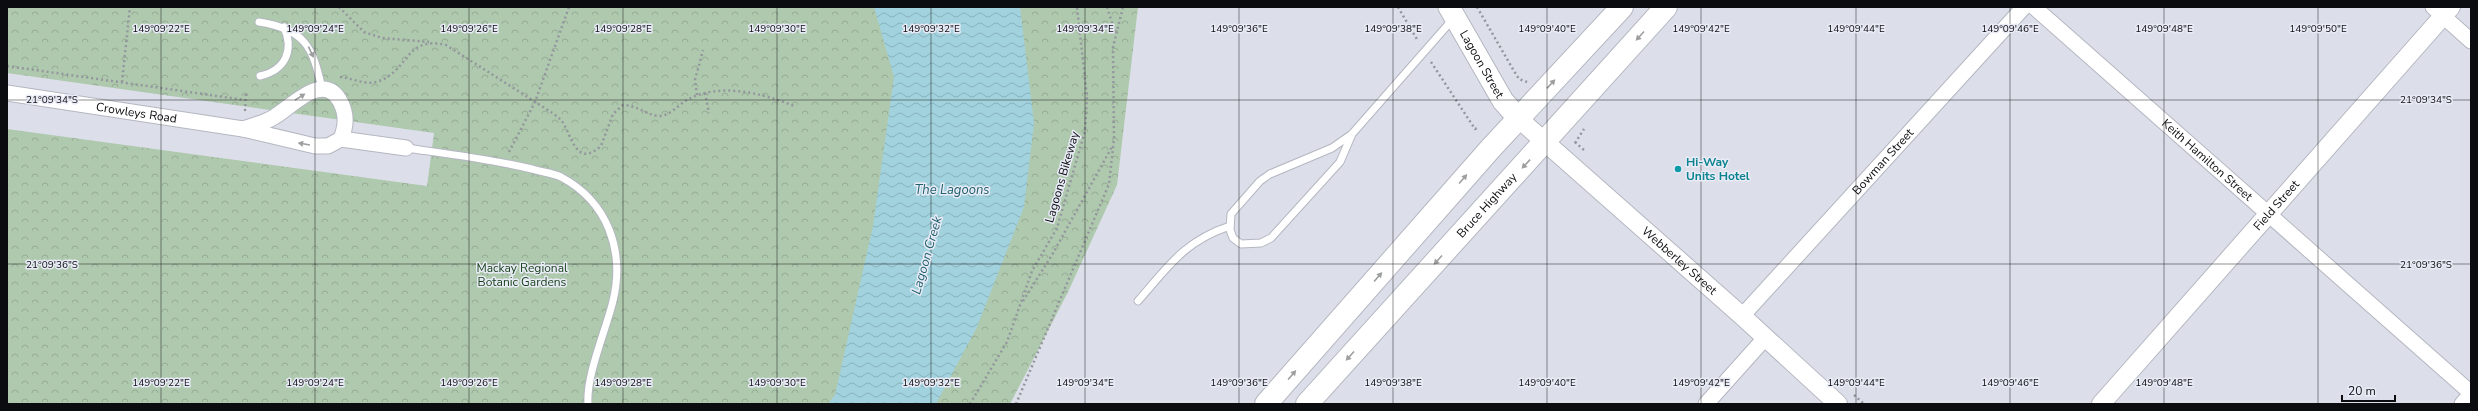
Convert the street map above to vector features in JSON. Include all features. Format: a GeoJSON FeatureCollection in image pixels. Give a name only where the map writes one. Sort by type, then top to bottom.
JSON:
{"type":"FeatureCollection","features":[{"type":"Feature","properties":{"kind":"highway"},"geometry":{"type":"LineString","coordinates":[[1266,404],[1480,160],[1622,7]]}},
{"type":"Feature","properties":{"kind":"highway","name":"Bruce Highway"},"geometry":{"type":"LineString","coordinates":[[1307,404],[1546,142],[1666,7]]}},
{"type":"Feature","properties":{"kind":"main road","name":"Lagoon Street"},"geometry":{"type":"LineString","coordinates":[[1452,12],[1503,101],[1519,119]]}},
{"type":"Feature","properties":{"kind":"street","name":"Bowman Street"},"geometry":{"type":"LineString","coordinates":[[1742,316],[2024,7]]}},
{"type":"Feature","properties":{"kind":"street","name":"Keith Hamilton Street"},"geometry":{"type":"LineString","coordinates":[[2034,7],[2270,214],[2471,394]]}},
{"type":"Feature","properties":{"kind":"street","name":"Field Street"},"geometry":{"type":"LineString","coordinates":[[2101,404],[2270,214],[2442,10]]}},
{"type":"Feature","properties":{"kind":"street"},"geometry":{"type":"LineString","coordinates":[[2442,10],[2471,41]]}},
{"type":"Feature","properties":{"kind":"street"},"geometry":{"type":"LineString","coordinates":[[322,90],[335,96],[344,109],[346,126],[341,139]]}},
{"type":"Feature","properties":{"kind":"street","name":"Crowleys Road"},"geometry":{"type":"LineString","coordinates":[[243,128],[274,117],[305,94],[322,90]]}},
{"type":"Feature","properties":{"kind":"street","name":"Crowleys Road"},"geometry":{"type":"LineString","coordinates":[[7,93],[243,128],[315,146],[328,146],[341,139],[406,148]]}},
{"type":"Feature","properties":{"kind":"street","name":"Webberley Street"},"geometry":{"type":"LineString","coordinates":[[1519,119],[1766,337],[1838,404]]}},
{"type":"Feature","properties":{"kind":"street"},"geometry":{"type":"LineString","coordinates":[[1706,404],[1766,337]]}},
{"type":"Feature","properties":{"kind":"street"},"geometry":{"type":"LineString","coordinates":[[2462,404],[2471,394]]}},
{"type":"Feature","properties":{"kind":"lane"},"geometry":{"type":"LineString","coordinates":[[1352,134],[1340,162],[1271,238],[1261,243],[1241,244],[1233,238],[1230,226],[1231,214],[1260,181],[1270,174],[1332,148],[1352,134],[1424,51],[1452,12]]}},
{"type":"Feature","properties":{"kind":"lane"},"geometry":{"type":"LineString","coordinates":[[259,22],[284,26],[306,42],[313,55],[322,90]]}},
{"type":"Feature","properties":{"kind":"lane"},"geometry":{"type":"LineString","coordinates":[[260,76],[273,72],[284,62],[289,39],[284,26]]}},
{"type":"Feature","properties":{"kind":"lane"},"geometry":{"type":"LineString","coordinates":[[406,148],[507,163],[561,177],[593,201],[611,230],[618,267],[613,300],[594,366],[588,404]]}},
{"type":"Feature","properties":{"kind":"lane"},"geometry":{"type":"LineString","coordinates":[[1138,302],[1178,256],[1207,234],[1230,226]]}},
{"type":"Feature","properties":{"kind":"path"},"geometry":{"type":"LineString","coordinates":[[122,82],[130,7]]}},
{"type":"Feature","properties":{"kind":"path"},"geometry":{"type":"LineString","coordinates":[[339,7],[364,32],[382,38],[431,42],[446,45],[535,102],[560,120],[573,146],[581,152],[589,153],[602,146],[613,114],[623,105],[631,105],[658,116],[666,114],[697,95],[732,90],[778,100],[794,106]]}},
{"type":"Feature","properties":{"kind":"path"},"geometry":{"type":"LineString","coordinates":[[507,163],[509,152],[535,102],[569,7]]}},
{"type":"Feature","properties":{"kind":"path","name":"Lagoons Bikeway"},"geometry":{"type":"LineString","coordinates":[[970,404],[1007,342],[1032,271],[1057,228],[1085,132],[1087,98],[1077,7]]}},
{"type":"Feature","properties":{"kind":"path"},"geometry":{"type":"LineString","coordinates":[[1107,7],[1116,36]]}},
{"type":"Feature","properties":{"kind":"path"},"geometry":{"type":"LineString","coordinates":[[1016,404],[1109,184],[1113,144],[1113,47],[1123,7]]}},
{"type":"Feature","properties":{"kind":"path"},"geometry":{"type":"LineString","coordinates":[[1398,7],[1424,51],[1475,129],[1480,127]]}},
{"type":"Feature","properties":{"kind":"path"},"geometry":{"type":"LineString","coordinates":[[1477,7],[1519,79],[1531,81]]}},
{"type":"Feature","properties":{"kind":"path"},"geometry":{"type":"LineString","coordinates":[[318,73],[330,72],[336,76],[367,83],[378,81],[398,67],[419,45],[431,42]]}},
{"type":"Feature","properties":{"kind":"path"},"geometry":{"type":"LineString","coordinates":[[697,95],[695,80],[703,50]]}},
{"type":"Feature","properties":{"kind":"path"},"geometry":{"type":"LineString","coordinates":[[7,66],[245,100]]}},
{"type":"Feature","properties":{"kind":"path"},"geometry":{"type":"LineString","coordinates":[[705,93],[709,113]]}},
{"type":"Feature","properties":{"kind":"path"},"geometry":{"type":"LineString","coordinates":[[246,94],[245,110],[252,107]]}},
{"type":"Feature","properties":{"kind":"path"},"geometry":{"type":"LineString","coordinates":[[1572,148],[1585,129],[1581,125]]}},
{"type":"Feature","properties":{"kind":"path"},"geometry":{"type":"LineString","coordinates":[[1020,305],[1052,255],[1113,144]]}},
{"type":"Feature","properties":{"kind":"green space","name":"Mackay Regional Botanic Gardens"},"geometry":{"type":"Polygon","coordinates":[[[7,7],[1138,7],[1117,185],[1068,292],[1010,404],[7,404],[7,129],[427,186],[434,133],[7,73],[7,7]]]}},
{"type":"Feature","properties":{"kind":"water","name":"The Lagoons"},"geometry":{"type":"Polygon","coordinates":[[[874,7],[1020,7],[1034,123],[1024,207],[977,327],[936,404],[828,404],[835,395],[873,226],[894,77],[874,7]]]}},
{"type":"Feature","properties":{"kind":"place","name":"Hi-Way Units Hotel"},"geometry":{"type":"Point","coordinates":[1678,169]}},
{"type":"Feature","properties":{"kind":"water label","name":"Lagoon Creek"},"geometry":{"type":"Point","coordinates":[926,255]}}]}
